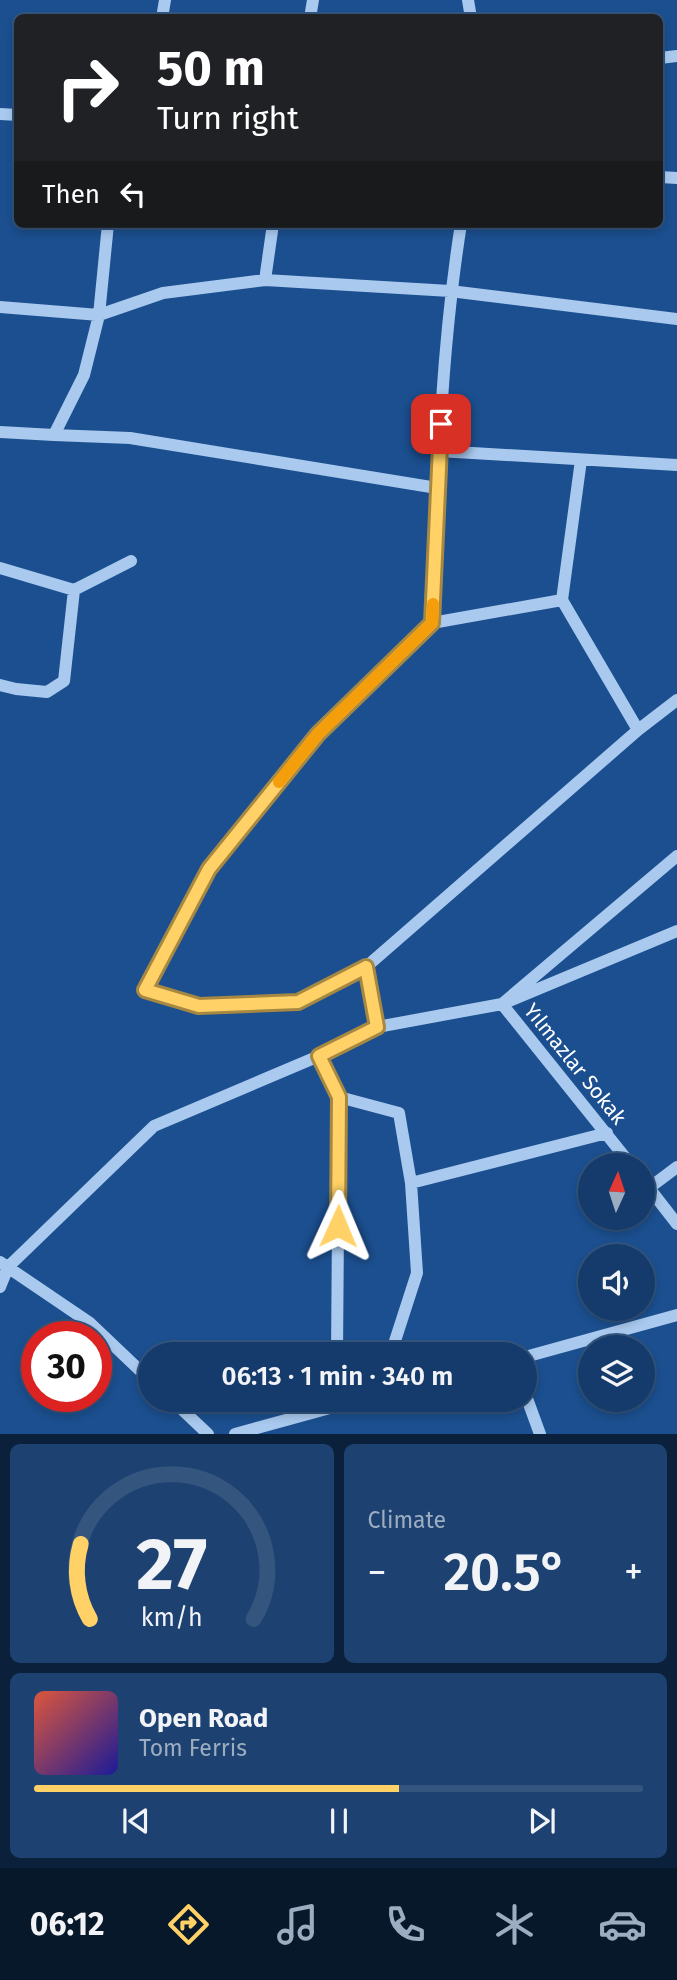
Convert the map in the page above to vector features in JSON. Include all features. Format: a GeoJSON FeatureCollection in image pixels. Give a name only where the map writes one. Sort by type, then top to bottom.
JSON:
{"type":"FeatureCollection","features":[{"type":"Feature","properties":{"kind":"street"},"geometry":{"type":"LineString","coordinates":[[54,435],[84,375],[99,315],[108,228]]}},
{"type":"Feature","properties":{"kind":"street"},"geometry":{"type":"LineString","coordinates":[[265,280],[272,228]]}},
{"type":"Feature","properties":{"kind":"street"},"geometry":{"type":"LineString","coordinates":[[432,623],[439,451],[450,291],[460,228]]}},
{"type":"Feature","properties":{"kind":"street"},"geometry":{"type":"LineString","coordinates":[[0,307],[99,315],[163,293],[265,280],[450,291],[677,319]]}},
{"type":"Feature","properties":{"kind":"street"},"geometry":{"type":"LineString","coordinates":[[0,432],[130,438],[438,488]]}},
{"type":"Feature","properties":{"kind":"street"},"geometry":{"type":"LineString","coordinates":[[439,451],[677,465]]}},
{"type":"Feature","properties":{"kind":"street"},"geometry":{"type":"LineString","coordinates":[[581,460],[562,600],[638,730]]}},
{"type":"Feature","properties":{"kind":"street"},"geometry":{"type":"LineString","coordinates":[[0,568],[74,590],[131,561]]}},
{"type":"Feature","properties":{"kind":"street"},"geometry":{"type":"LineString","coordinates":[[0,685],[47,692],[64,681],[74,590]]}},
{"type":"Feature","properties":{"kind":"street"},"geometry":{"type":"LineString","coordinates":[[562,600],[432,623],[318,734],[209,869],[145,990],[199,1006],[298,1002],[366,967],[638,730],[677,700]]}},
{"type":"Feature","properties":{"kind":"street"},"geometry":{"type":"LineString","coordinates":[[0,1287],[4,1264],[155,1126],[319,1056],[377,1027],[502,1004],[677,856]]}},
{"type":"Feature","properties":{"kind":"street","name":"Yılmazlar Sokak"},"geometry":{"type":"LineString","coordinates":[[622,1153],[502,1004],[677,931]]}},
{"type":"Feature","properties":{"kind":"street"},"geometry":{"type":"LineString","coordinates":[[366,967],[377,1027]]}},
{"type":"Feature","properties":{"kind":"street"},"geometry":{"type":"LineString","coordinates":[[319,1056],[339,1097],[337,1342]]}},
{"type":"Feature","properties":{"kind":"street"},"geometry":{"type":"LineString","coordinates":[[339,1097],[399,1113],[411,1183],[417,1273],[395,1342]]}},
{"type":"Feature","properties":{"kind":"street"},"geometry":{"type":"LineString","coordinates":[[411,1183],[607,1133]]}},
{"type":"Feature","properties":{"kind":"street"},"geometry":{"type":"LineString","coordinates":[[655,1178],[677,1167]]}},
{"type":"Feature","properties":{"kind":"street"},"geometry":{"type":"LineString","coordinates":[[655,1195],[677,1224]]}},
{"type":"Feature","properties":{"kind":"street"},"geometry":{"type":"LineString","coordinates":[[4,1264],[90,1323],[138,1369]]}},
{"type":"Feature","properties":{"kind":"street"},"geometry":{"type":"LineString","coordinates":[[537,1354],[677,1315]]}},
{"type":"Feature","properties":{"kind":"street"},"geometry":{"type":"LineString","coordinates":[[185,1412],[208,1434]]}},
{"type":"Feature","properties":{"kind":"street"},"geometry":{"type":"LineString","coordinates":[[235,1434],[310,1412]]}},
{"type":"Feature","properties":{"kind":"street"},"geometry":{"type":"LineString","coordinates":[[532,1412],[540,1434]]}},
{"type":"Feature","properties":{"kind":"slow traffic"},"geometry":{"type":"LineString","coordinates":[[279,782],[318,734],[432,623],[433,604]]}},
{"type":"Feature","properties":{"kind":"route"},"geometry":{"type":"LineString","coordinates":[[338,1226],[339,1097],[319,1056],[377,1027],[366,967],[298,1002],[199,1006],[145,990],[209,869],[318,734],[432,623],[441,424]]}}]}
